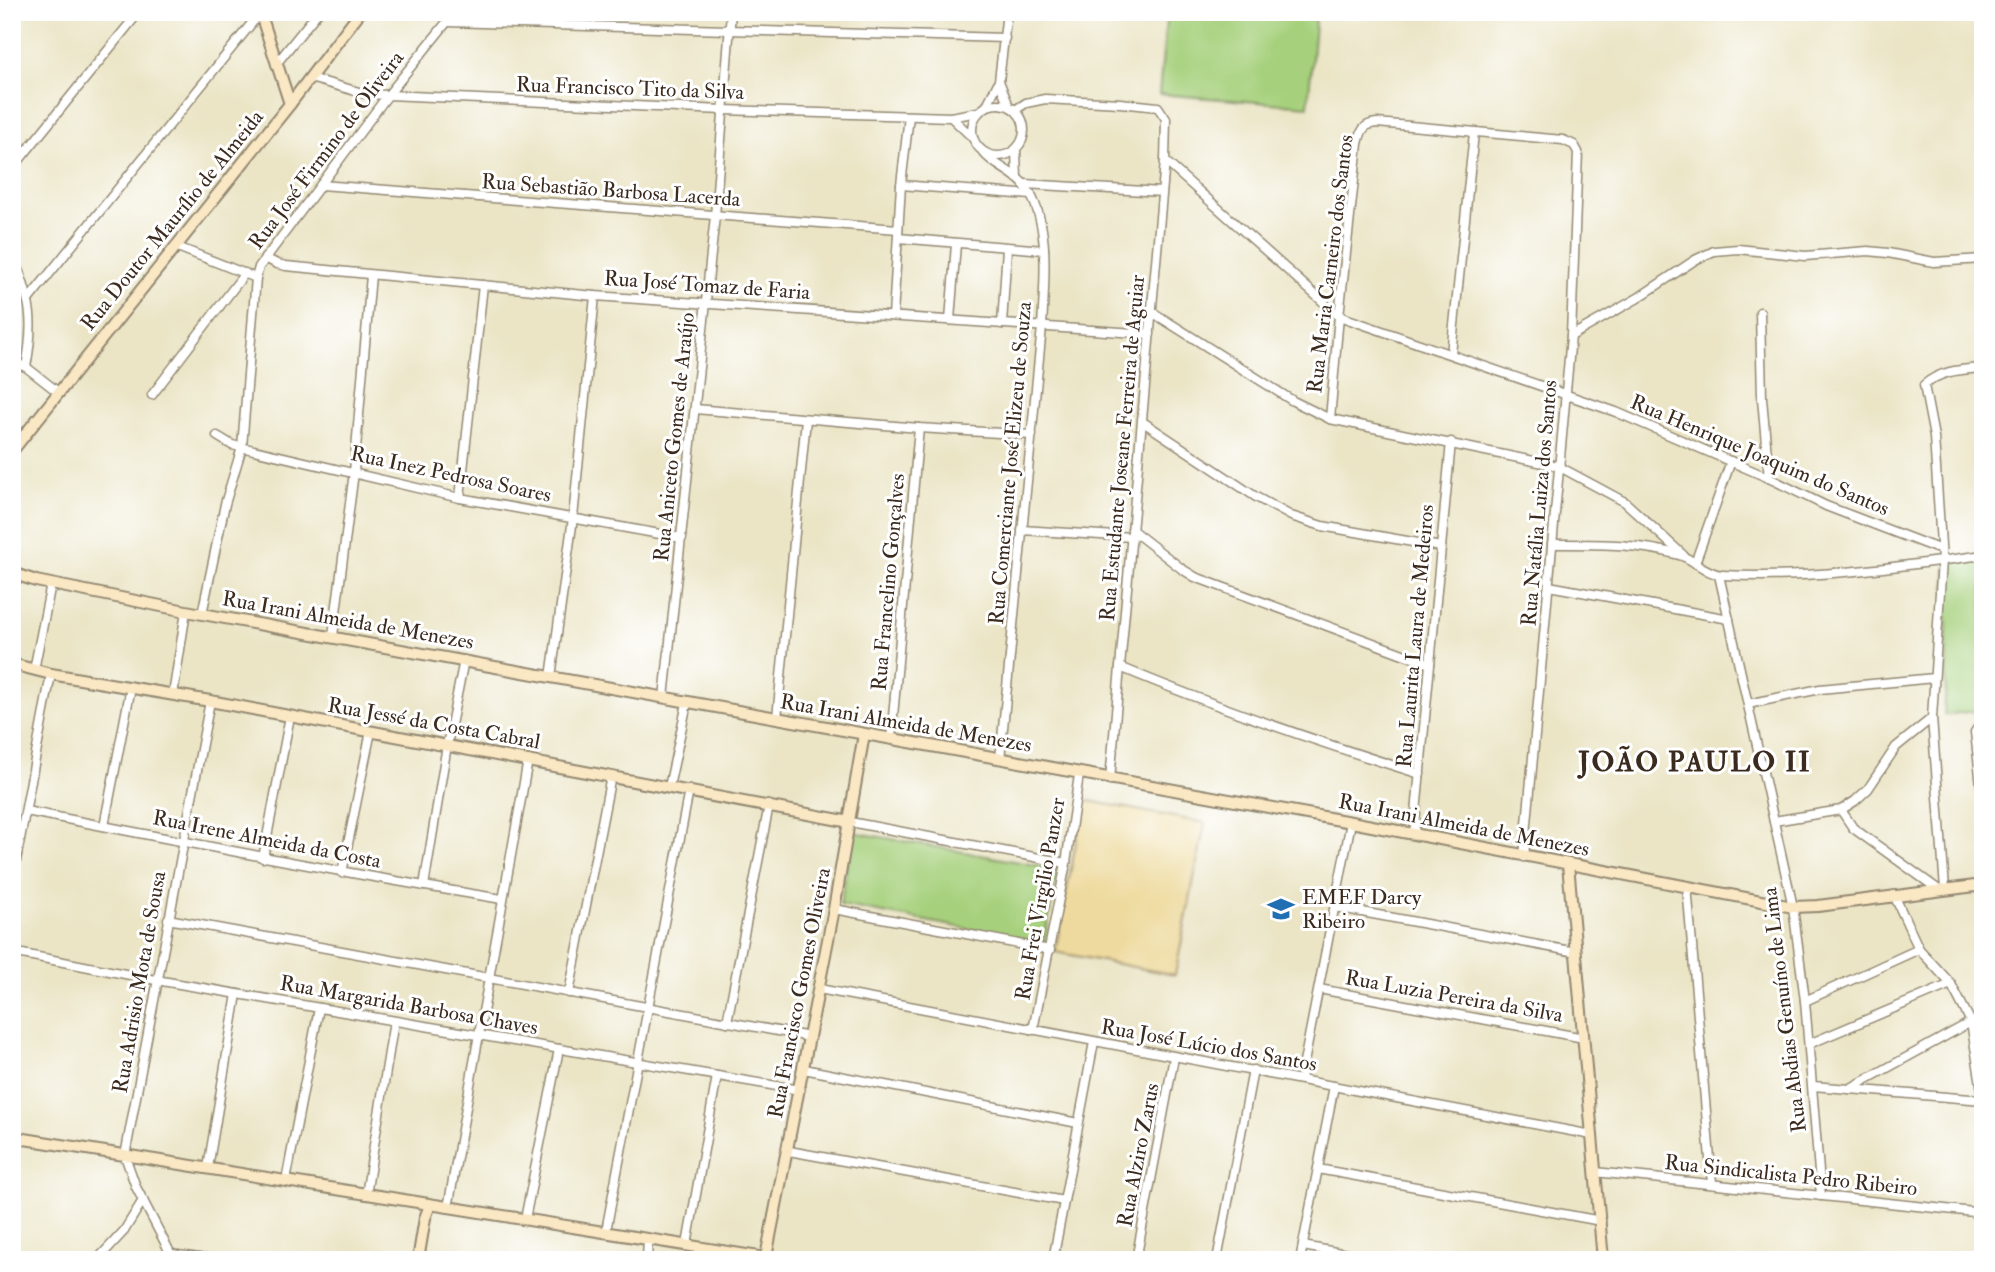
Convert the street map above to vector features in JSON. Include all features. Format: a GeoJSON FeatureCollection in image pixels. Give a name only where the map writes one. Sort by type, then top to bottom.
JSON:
{"type":"FeatureCollection","features":[{"type":"Feature","properties":{"kind":"street"},"geometry":{"type":"LineString","coordinates":[[12,169],[138,12]]}},
{"type":"Feature","properties":{"kind":"street"},"geometry":{"type":"LineString","coordinates":[[276,64],[318,12]]}},
{"type":"Feature","properties":{"kind":"street","name":"Rua Doutor Maurílio de Almeida"},"geometry":{"type":"LineString","coordinates":[[12,451],[290,104],[360,12]]}},
{"type":"Feature","properties":{"kind":"street","name":"Rua José Firmino de Oliveira"},"geometry":{"type":"LineString","coordinates":[[202,614],[225,504],[242,447],[256,278],[265,258],[388,95],[455,12]]}},
{"type":"Feature","properties":{"kind":"street","name":"Rua Aniceto Gomes de Araújo"},"geometry":{"type":"LineString","coordinates":[[664,698],[715,216],[731,12]]}},
{"type":"Feature","properties":{"kind":"street"},"geometry":{"type":"LineString","coordinates":[[973,137],[972,128],[999,81],[1007,12]]}},
{"type":"Feature","properties":{"kind":"street"},"geometry":{"type":"LineString","coordinates":[[260,13],[290,104]]}},
{"type":"Feature","properties":{"kind":"street"},"geometry":{"type":"LineString","coordinates":[[29,299],[260,13]]}},
{"type":"Feature","properties":{"kind":"street"},"geometry":{"type":"LineString","coordinates":[[447,22],[1005,38]]}},
{"type":"Feature","properties":{"kind":"street","name":"Rua Francisco Tito da Silva"},"geometry":{"type":"LineString","coordinates":[[310,78],[366,94],[909,116],[951,117],[982,110]]}},
{"type":"Feature","properties":{"kind":"street"},"geometry":{"type":"LineString","coordinates":[[999,81],[1012,108],[1023,121],[1025,133],[1016,150],[1017,178]]}},
{"type":"Feature","properties":{"kind":"street","name":"Rua Estudante Joseane Ferreira de Aguiar"},"geometry":{"type":"LineString","coordinates":[[1012,108],[1040,99],[1120,103],[1158,107],[1166,119],[1165,161],[1143,422],[1110,780]]}},
{"type":"Feature","properties":{"kind":"street"},"geometry":{"type":"LineString","coordinates":[[982,110],[1001,104],[1012,108]]}},
{"type":"Feature","properties":{"kind":"street"},"geometry":{"type":"LineString","coordinates":[[893,316],[901,186],[909,116]]}},
{"type":"Feature","properties":{"kind":"street"},"geometry":{"type":"LineString","coordinates":[[951,117],[973,137],[983,152],[1000,157],[1016,150]]}},
{"type":"Feature","properties":{"kind":"street","name":"Rua Maria Carneiro dos Santos"},"geometry":{"type":"LineString","coordinates":[[1330,419],[1339,316],[1363,128],[1377,123],[1474,133]]}},
{"type":"Feature","properties":{"kind":"street"},"geometry":{"type":"LineString","coordinates":[[1451,354],[1474,133]]}},
{"type":"Feature","properties":{"kind":"street","name":"Rua Natália Luiza dos Santos"},"geometry":{"type":"LineString","coordinates":[[1474,133],[1563,140],[1574,145],[1578,152],[1571,336],[1524,857]]}},
{"type":"Feature","properties":{"kind":"street","name":"Rua Comerciante José Elizeu de Souza"},"geometry":{"type":"LineString","coordinates":[[983,152],[997,167],[1024,184],[1031,195],[1042,228],[1044,250],[1042,327],[1000,759]]}},
{"type":"Feature","properties":{"kind":"street"},"geometry":{"type":"LineString","coordinates":[[1165,161],[1339,316]]}},
{"type":"Feature","properties":{"kind":"street"},"geometry":{"type":"LineString","coordinates":[[1024,184],[1162,192]]}},
{"type":"Feature","properties":{"kind":"street","name":"Rua Sebastião Barbosa Lacerda"},"geometry":{"type":"LineString","coordinates":[[321,186],[715,216],[898,234],[956,244],[1044,250]]}},
{"type":"Feature","properties":{"kind":"street"},"geometry":{"type":"LineString","coordinates":[[901,186],[1031,195]]}},
{"type":"Feature","properties":{"kind":"street"},"geometry":{"type":"LineString","coordinates":[[950,320],[956,244]]}},
{"type":"Feature","properties":{"kind":"street"},"geometry":{"type":"LineString","coordinates":[[175,246],[256,278]]}},
{"type":"Feature","properties":{"kind":"street"},"geometry":{"type":"LineString","coordinates":[[1002,324],[1007,248]]}},
{"type":"Feature","properties":{"kind":"street"},"geometry":{"type":"LineString","coordinates":[[1571,336],[1638,299],[1695,260],[1714,251],[1738,249],[1805,256],[1868,251],[1934,262],[1983,259]]}},
{"type":"Feature","properties":{"kind":"street"},"geometry":{"type":"LineString","coordinates":[[12,250],[29,299],[32,329],[26,367]]}},
{"type":"Feature","properties":{"kind":"street","name":"Rua José Tomaz de Faria"},"geometry":{"type":"LineString","coordinates":[[265,258],[277,264],[371,275],[595,296],[1150,334]]}},
{"type":"Feature","properties":{"kind":"street","name":"Rua José Firmino de Oliveira"},"geometry":{"type":"LineString","coordinates":[[152,395],[244,273]]}},
{"type":"Feature","properties":{"kind":"street"},"geometry":{"type":"LineString","coordinates":[[333,636],[354,472],[371,275]]}},
{"type":"Feature","properties":{"kind":"street"},"geometry":{"type":"LineString","coordinates":[[460,498],[483,285]]}},
{"type":"Feature","properties":{"kind":"street"},"geometry":{"type":"LineString","coordinates":[[551,677],[573,518],[595,296]]}},
{"type":"Feature","properties":{"kind":"street"},"geometry":{"type":"LineString","coordinates":[[1152,312],[1293,401],[1330,419],[1558,466],[1625,502],[1683,555],[1719,575],[1857,570],[1983,555]]}},
{"type":"Feature","properties":{"kind":"street"},"geometry":{"type":"LineString","coordinates":[[1760,312],[1762,398],[1769,478]]}},
{"type":"Feature","properties":{"kind":"street","name":"Rua Henrique Joaquim do Santos"},"geometry":{"type":"LineString","coordinates":[[1339,316],[1616,412],[1769,478],[1826,506],[1941,550]]}},
{"type":"Feature","properties":{"kind":"street"},"geometry":{"type":"LineString","coordinates":[[12,362],[26,367],[58,392]]}},
{"type":"Feature","properties":{"kind":"street"},"geometry":{"type":"LineString","coordinates":[[1942,890],[1932,718],[1942,561],[1934,437],[1924,384],[1952,370],[1983,368]]}},
{"type":"Feature","properties":{"kind":"street"},"geometry":{"type":"LineString","coordinates":[[695,409],[1032,435]]}},
{"type":"Feature","properties":{"kind":"street"},"geometry":{"type":"LineString","coordinates":[[777,718],[806,419]]}},
{"type":"Feature","properties":{"kind":"street"},"geometry":{"type":"LineString","coordinates":[[1143,422],[1256,497],[1291,516],[1322,526],[1441,547]]}},
{"type":"Feature","properties":{"kind":"street","name":"Rua Francelino Gonçalves"},"geometry":{"type":"LineString","coordinates":[[891,739],[919,428]]}},
{"type":"Feature","properties":{"kind":"street","name":"Rua Inez Pedrosa Soares"},"geometry":{"type":"LineString","coordinates":[[217,436],[224,442],[242,447],[460,498],[682,538]]}},
{"type":"Feature","properties":{"kind":"street","name":"Rua Laurita Laura de Medeiros"},"geometry":{"type":"LineString","coordinates":[[1414,834],[1451,442]]}},
{"type":"Feature","properties":{"kind":"street"},"geometry":{"type":"LineString","coordinates":[[1695,563],[1731,461]]}},
{"type":"Feature","properties":{"kind":"street"},"geometry":{"type":"LineString","coordinates":[[1022,530],[1132,533],[1195,577],[1430,664]]}},
{"type":"Feature","properties":{"kind":"street"},"geometry":{"type":"LineString","coordinates":[[1552,544],[1640,547],[1683,555]]}},
{"type":"Feature","properties":{"kind":"street","name":"Rua Irani Almeida de Menezes"},"geometry":{"type":"LineString","coordinates":[[12,573],[51,584],[186,611],[1079,775],[1351,822],[1793,907],[1983,885]]}},
{"type":"Feature","properties":{"kind":"street","name":"Rua Abdias Genuíno de Lima"},"geometry":{"type":"LineString","coordinates":[[1719,575],[1793,907],[1805,1001],[1821,1196]]}},
{"type":"Feature","properties":{"kind":"street"},"geometry":{"type":"LineString","coordinates":[[34,670],[51,584]]}},
{"type":"Feature","properties":{"kind":"street"},"geometry":{"type":"LineString","coordinates":[[1549,586],[1729,619]]}},
{"type":"Feature","properties":{"kind":"street"},"geometry":{"type":"LineString","coordinates":[[173,695],[186,611]]}},
{"type":"Feature","properties":{"kind":"street"},"geometry":{"type":"LineString","coordinates":[[424,886],[464,660]]}},
{"type":"Feature","properties":{"kind":"street","name":"Rua Jessé da Costa Cabral"},"geometry":{"type":"LineString","coordinates":[[12,664],[51,674],[210,701],[849,822]]}},
{"type":"Feature","properties":{"kind":"street"},"geometry":{"type":"LineString","coordinates":[[1120,667],[1190,696],[1420,774]]}},
{"type":"Feature","properties":{"kind":"street"},"geometry":{"type":"LineString","coordinates":[[12,882],[51,674]]}},
{"type":"Feature","properties":{"kind":"street"},"geometry":{"type":"LineString","coordinates":[[1748,704],[1819,690],[1934,678]]}},
{"type":"Feature","properties":{"kind":"street"},"geometry":{"type":"LineString","coordinates":[[104,826],[131,687]]}},
{"type":"Feature","properties":{"kind":"street","name":"Rua Adrisio Mota de Sousa"},"geometry":{"type":"LineString","coordinates":[[125,1156],[210,701]]}},
{"type":"Feature","properties":{"kind":"street"},"geometry":{"type":"LineString","coordinates":[[669,787],[687,702]]}},
{"type":"Feature","properties":{"kind":"street"},"geometry":{"type":"LineString","coordinates":[[263,858],[290,716]]}},
{"type":"Feature","properties":{"kind":"street"},"geometry":{"type":"LineString","coordinates":[[1774,821],[1842,810],[1856,801],[1868,789],[1896,747],[1932,718]]}},
{"type":"Feature","properties":{"kind":"street"},"geometry":{"type":"LineString","coordinates":[[1983,725],[1975,732],[1983,803]]}},
{"type":"Feature","properties":{"kind":"street"},"geometry":{"type":"LineString","coordinates":[[342,873],[371,731]]}},
{"type":"Feature","properties":{"kind":"street","name":"Rua Francisco Gomes Oliveira"},"geometry":{"type":"LineString","coordinates":[[768,1258],[864,734]]}},
{"type":"Feature","properties":{"kind":"street"},"geometry":{"type":"LineString","coordinates":[[448,1208],[528,760]]}},
{"type":"Feature","properties":{"kind":"street","name":"Rua Frei Virgilio Panzer"},"geometry":{"type":"LineString","coordinates":[[1033,1030],[1066,863],[1079,775]]}},
{"type":"Feature","properties":{"kind":"street"},"geometry":{"type":"LineString","coordinates":[[569,993],[611,776]]}},
{"type":"Feature","properties":{"kind":"street"},"geometry":{"type":"LineString","coordinates":[[606,1231],[646,1007],[689,790]]}},
{"type":"Feature","properties":{"kind":"street"},"geometry":{"type":"LineString","coordinates":[[727,1022],[769,805]]}},
{"type":"Feature","properties":{"kind":"street"},"geometry":{"type":"LineString","coordinates":[[1842,810],[1853,828],[1942,890]]}},
{"type":"Feature","properties":{"kind":"street","name":"Rua Irene Almeida da Costa"},"geometry":{"type":"LineString","coordinates":[[26,811],[342,873],[502,899]]}},
{"type":"Feature","properties":{"kind":"street"},"geometry":{"type":"LineString","coordinates":[[849,822],[1066,863]]}},
{"type":"Feature","properties":{"kind":"street"},"geometry":{"type":"LineString","coordinates":[[1301,1078],[1351,822]]}},
{"type":"Feature","properties":{"kind":"street"},"geometry":{"type":"LineString","coordinates":[[1569,864],[1603,1260]]}},
{"type":"Feature","properties":{"kind":"street"},"geometry":{"type":"LineString","coordinates":[[1687,886],[1712,1183]]}},
{"type":"Feature","properties":{"kind":"street"},"geometry":{"type":"LineString","coordinates":[[1813,1086],[1983,1099],[1971,1022],[1951,984],[1919,949],[1894,895]]}},
{"type":"Feature","properties":{"kind":"street"},"geometry":{"type":"LineString","coordinates":[[1335,907],[1576,952]]}},
{"type":"Feature","properties":{"kind":"street"},"geometry":{"type":"LineString","coordinates":[[834,909],[1050,950]]}},
{"type":"Feature","properties":{"kind":"street","name":"Rua Margarida Barbosa Chaves"},"geometry":{"type":"LineString","coordinates":[[168,919],[810,1037]]}},
{"type":"Feature","properties":{"kind":"street"},"geometry":{"type":"LineString","coordinates":[[1805,1001],[1919,949]]}},
{"type":"Feature","properties":{"kind":"street","name":"Rua Margarida Barbosa Chaves"},"geometry":{"type":"LineString","coordinates":[[12,953],[800,1090]]}},
{"type":"Feature","properties":{"kind":"street"},"geometry":{"type":"LineString","coordinates":[[1809,1044],[1951,984]]}},
{"type":"Feature","properties":{"kind":"street","name":"Rua José Lúcio dos Santos"},"geometry":{"type":"LineString","coordinates":[[819,989],[1592,1135]]}},
{"type":"Feature","properties":{"kind":"street","name":"Rua Luzia Pereira da Silva"},"geometry":{"type":"LineString","coordinates":[[1319,989],[1584,1038]]}},
{"type":"Feature","properties":{"kind":"street"},"geometry":{"type":"LineString","coordinates":[[208,1168],[237,994]]}},
{"type":"Feature","properties":{"kind":"street"},"geometry":{"type":"LineString","coordinates":[[286,1181],[319,1008]]}},
{"type":"Feature","properties":{"kind":"street"},"geometry":{"type":"LineString","coordinates":[[366,1195],[394,1021]]}},
{"type":"Feature","properties":{"kind":"street"},"geometry":{"type":"LineString","coordinates":[[1849,1089],[1971,1022],[1983,1021]]}},
{"type":"Feature","properties":{"kind":"street"},"geometry":{"type":"LineString","coordinates":[[1054,1260],[1094,1042]]}},
{"type":"Feature","properties":{"kind":"street"},"geometry":{"type":"LineString","coordinates":[[525,1219],[559,1049]]}},
{"type":"Feature","properties":{"kind":"street","name":"Rua Alziro Zarus"},"geometry":{"type":"LineString","coordinates":[[1136,1260],[1174,1057]]}},
{"type":"Feature","properties":{"kind":"street"},"geometry":{"type":"LineString","coordinates":[[804,1069],[1078,1123]]}},
{"type":"Feature","properties":{"kind":"street"},"geometry":{"type":"LineString","coordinates":[[1217,1260],[1252,1070]]}},
{"type":"Feature","properties":{"kind":"street"},"geometry":{"type":"LineString","coordinates":[[687,1245],[717,1076]]}},
{"type":"Feature","properties":{"kind":"street"},"geometry":{"type":"LineString","coordinates":[[1300,1260],[1335,1086]]}},
{"type":"Feature","properties":{"kind":"street"},"geometry":{"type":"LineString","coordinates":[[12,1137],[448,1208],[648,1237],[727,1255],[778,1260]]}},
{"type":"Feature","properties":{"kind":"street"},"geometry":{"type":"LineString","coordinates":[[789,1151],[1064,1201]]}},
{"type":"Feature","properties":{"kind":"street"},"geometry":{"type":"LineString","coordinates":[[125,1156],[143,1200],[173,1257],[213,1260]]}},
{"type":"Feature","properties":{"kind":"street"},"geometry":{"type":"LineString","coordinates":[[1318,1169],[1601,1222]]}},
{"type":"Feature","properties":{"kind":"street","name":"Rua Sindicalista Pedro Ribeiro"},"geometry":{"type":"LineString","coordinates":[[1595,1172],[1983,1213]]}},
{"type":"Feature","properties":{"kind":"street"},"geometry":{"type":"LineString","coordinates":[[97,1260],[124,1231],[143,1200]]}},
{"type":"Feature","properties":{"kind":"street"},"geometry":{"type":"LineString","coordinates":[[418,1260],[425,1218],[430,1205]]}},
{"type":"Feature","properties":{"kind":"street"},"geometry":{"type":"LineString","coordinates":[[647,1260],[648,1237]]}},
{"type":"Feature","properties":{"kind":"street"},"geometry":{"type":"LineString","coordinates":[[1303,1246],[1379,1260]]}},
{"type":"Feature","properties":{"kind":"green space"},"geometry":{"type":"Polygon","coordinates":[[[1167,12],[1316,12],[1308,106],[1159,94],[1167,12]]]}},
{"type":"Feature","properties":{"kind":"green space"},"geometry":{"type":"Polygon","coordinates":[[[1983,557],[1983,710],[1944,715],[1947,660],[1946,561],[1983,557]]]}},
{"type":"Feature","properties":{"kind":"green space"},"geometry":{"type":"Polygon","coordinates":[[[853,832],[1058,869],[1044,943],[840,905],[853,832]]]}},
{"type":"Feature","properties":{"kind":"sand"},"geometry":{"type":"Polygon","coordinates":[[[1084,800],[1205,823],[1175,975],[1055,952],[1084,800]]]}},
{"type":"Feature","properties":{"kind":"place","name":"EMEF Darcy Ribeiro"},"geometry":{"type":"Point","coordinates":[1281,909]}},
{"type":"Feature","properties":{"kind":"district","name":"JOÃO PAULO II"},"geometry":{"type":"Point","coordinates":[1695,761]}}]}
